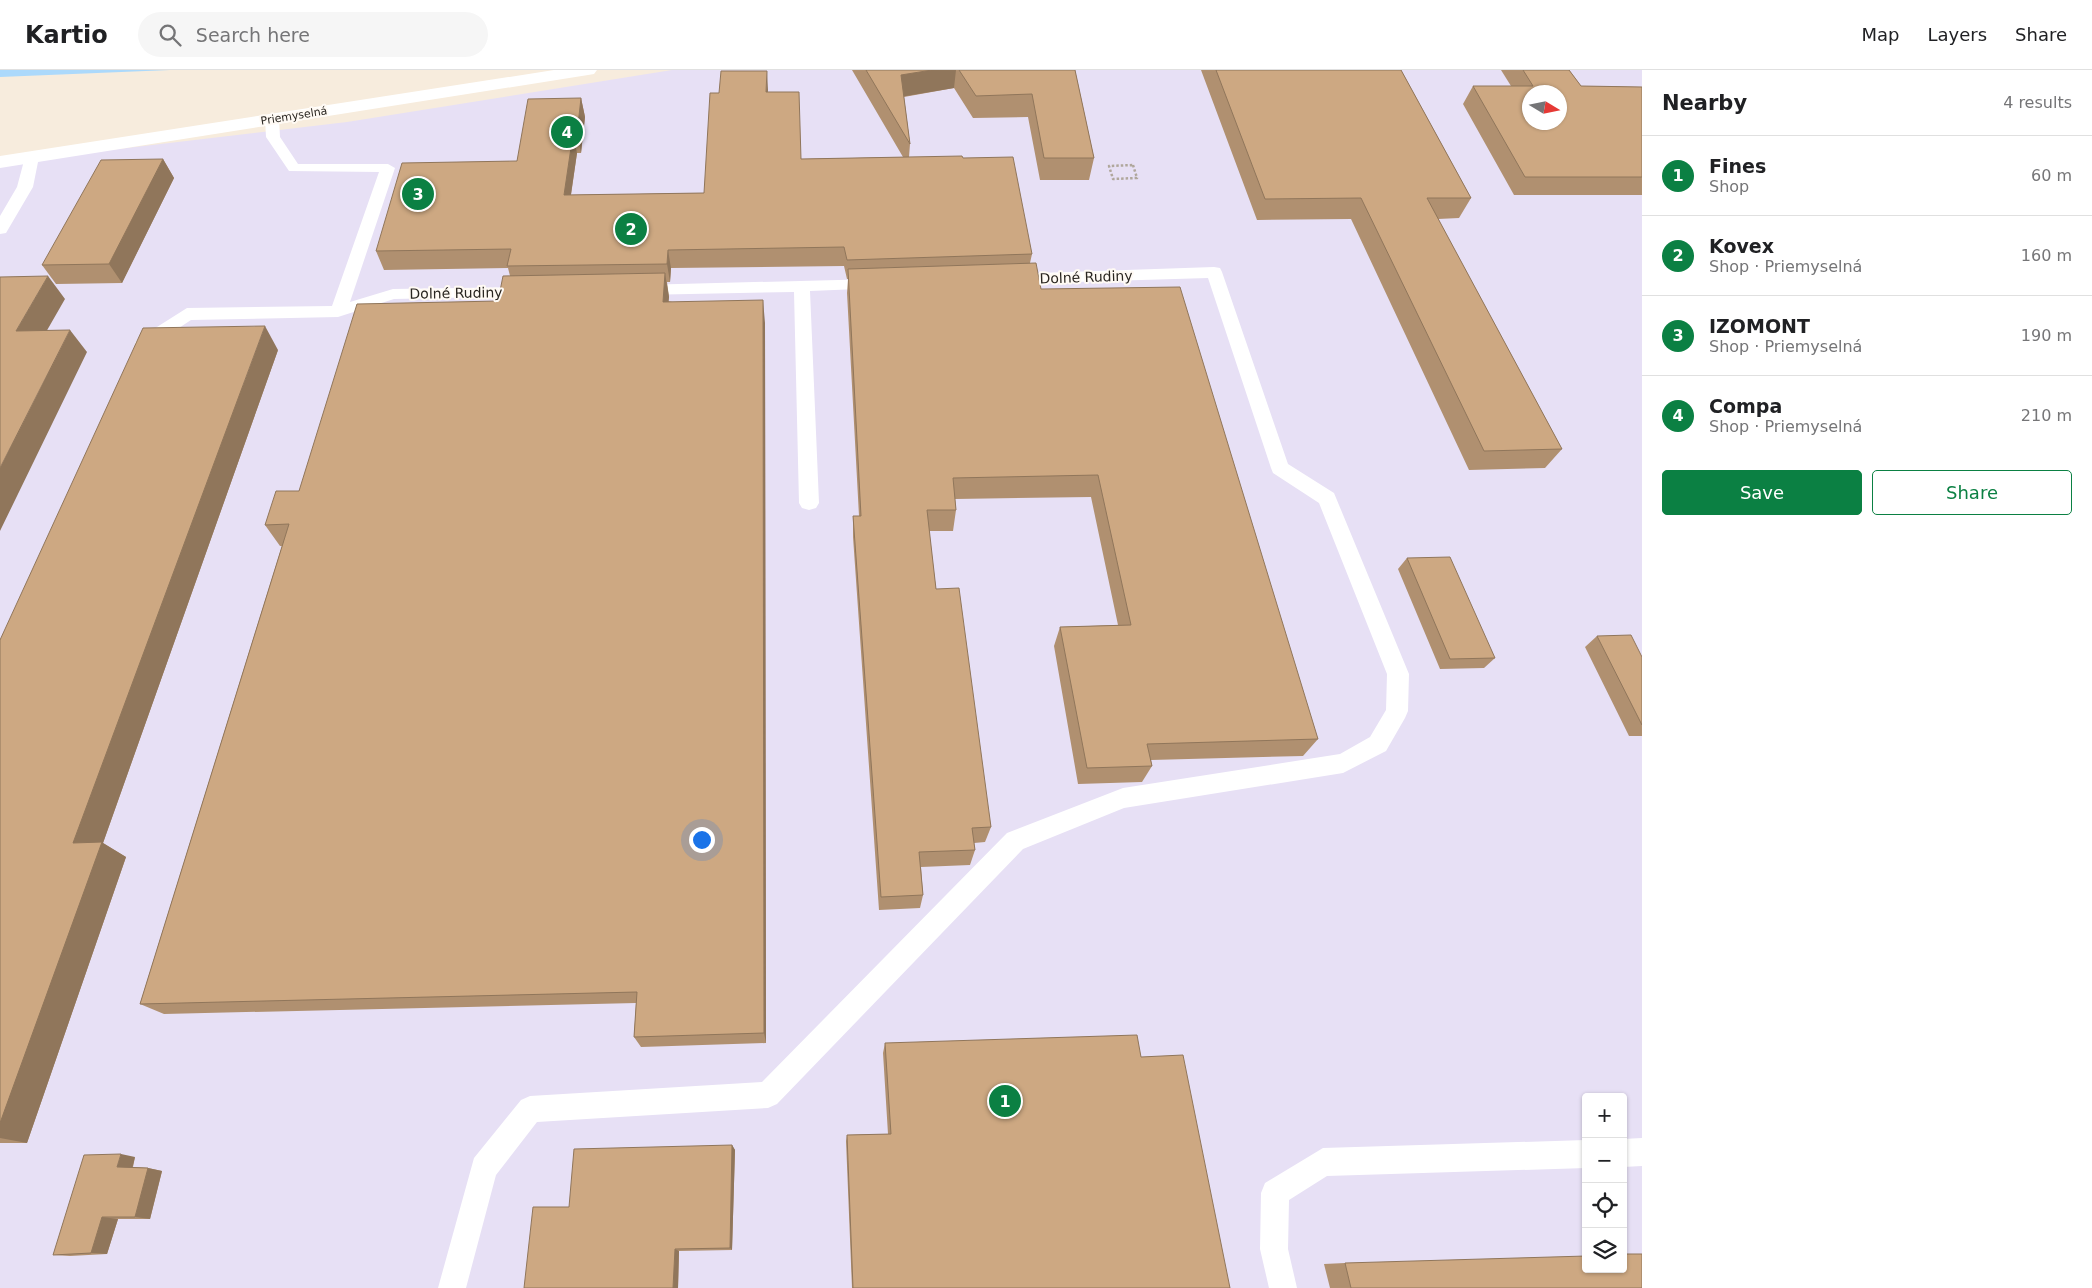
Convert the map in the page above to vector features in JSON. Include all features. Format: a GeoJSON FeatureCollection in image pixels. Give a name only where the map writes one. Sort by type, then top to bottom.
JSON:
{"type":"FeatureCollection","features":[{"type":"Feature","properties":{"kind":"street","name":"Priemyselná"},"geometry":{"type":"LineString","coordinates":[[0,162],[588,70]]}},
{"type":"Feature","properties":{"kind":"lane"},"geometry":{"type":"LineString","coordinates":[[272,119],[273,137],[294,168],[388,168],[338,311]]}},
{"type":"Feature","properties":{"kind":"lane"},"geometry":{"type":"LineString","coordinates":[[0,229],[24,187],[32,157]]}},
{"type":"Feature","properties":{"kind":"lane","name":"Dolné Rudiny"},"geometry":{"type":"LineString","coordinates":[[452,1288],[484,1168],[530,1110],[768,1095],[1014,841],[1123,798],[1343,763],[1378,744],[1397,712],[1398,674],[1326,498],[1280,468],[1214,272],[998,280]]}},
{"type":"Feature","properties":{"kind":"lane"},"geometry":{"type":"LineString","coordinates":[[622,290],[890,284]]}},
{"type":"Feature","properties":{"kind":"lane"},"geometry":{"type":"LineString","coordinates":[[802,287],[809,503]]}},
{"type":"Feature","properties":{"kind":"lane","name":"Dolné Rudiny"},"geometry":{"type":"LineString","coordinates":[[131,357],[135,348],[187,314],[338,311],[393,294],[542,291]]}},
{"type":"Feature","properties":{"kind":"lane"},"geometry":{"type":"LineString","coordinates":[[1627,1153],[1642,1152]]}},
{"type":"Feature","properties":{"kind":"lane"},"geometry":{"type":"LineString","coordinates":[[1283,1288],[1274,1249],[1275,1193],[1323,1162],[1582,1154]]}},
{"type":"Feature","properties":{"kind":"path"},"geometry":{"type":"LineString","coordinates":[[1109,166],[1134,166],[1135,171],[1137,178],[1113,179],[1109,166]]}},
{"type":"Feature","properties":{"kind":"shaded area"},"geometry":{"type":"Polygon","coordinates":[[[672,70],[1642,70],[1642,1288],[0,1288],[0,163],[347,122],[672,70]]]}},
{"type":"Feature","properties":{"kind":"water"},"geometry":{"type":"Polygon","coordinates":[[[0,70],[170,70],[0,77],[0,70]]]}},
{"type":"Feature","properties":{"kind":"building"},"geometry":{"type":"Polygon","coordinates":[[[866,70],[932,70],[901,75],[910,144],[866,70]]]}},
{"type":"Feature","properties":{"kind":"building"},"geometry":{"type":"Polygon","coordinates":[[[959,70],[1075,70],[1094,158],[1044,158],[1032,94],[976,96],[959,70]]]}},
{"type":"Feature","properties":{"kind":"building"},"geometry":{"type":"Polygon","coordinates":[[[1216,70],[1401,70],[1471,198],[1427,198],[1562,449],[1484,451],[1361,198],[1265,199],[1216,70]]]}},
{"type":"Feature","properties":{"kind":"building"},"geometry":{"type":"Polygon","coordinates":[[[1523,70],[1569,70],[1581,86],[1642,87],[1642,177],[1525,177],[1473,86],[1522,86],[1522,130],[1567,130],[1567,85],[1532,85],[1523,70]]]}},
{"type":"Feature","properties":{"kind":"building"},"geometry":{"type":"Polygon","coordinates":[[[721,71],[767,71],[766,92],[799,92],[801,159],[1013,157],[1032,254],[847,260],[844,247],[668,250],[667,264],[507,266],[511,249],[376,251],[402,163],[517,161],[528,99],[581,98],[577,134],[573,134],[564,195],[704,193],[710,93],[719,93],[721,71]]]}},
{"type":"Feature","properties":{"kind":"building"},"geometry":{"type":"Polygon","coordinates":[[[163,159],[109,264],[42,265],[101,160],[163,159]]]}},
{"type":"Feature","properties":{"kind":"building"},"geometry":{"type":"Polygon","coordinates":[[[1036,263],[1041,289],[1180,287],[1318,739],[1147,744],[1152,766],[1087,768],[1060,627],[1131,625],[1098,475],[953,478],[956,510],[927,510],[936,589],[959,588],[991,827],[972,828],[975,850],[919,852],[923,895],[881,897],[853,516],[861,516],[848,269],[1036,263]]]}},
{"type":"Feature","properties":{"kind":"building"},"geometry":{"type":"Polygon","coordinates":[[[665,273],[663,302],[763,300],[764,1033],[634,1037],[637,992],[140,1004],[289,524],[265,525],[276,491],[299,491],[357,304],[498,301],[503,276],[665,273]]]}},
{"type":"Feature","properties":{"kind":"building"},"geometry":{"type":"Polygon","coordinates":[[[48,276],[16,331],[70,330],[0,468],[0,277],[48,276]]]}},
{"type":"Feature","properties":{"kind":"building"},"geometry":{"type":"Polygon","coordinates":[[[265,326],[73,843],[102,842],[0,1123],[0,640],[143,328],[265,326]]]}},
{"type":"Feature","properties":{"kind":"building"},"geometry":{"type":"Polygon","coordinates":[[[1450,557],[1495,658],[1450,659],[1407,558],[1450,557]]]}},
{"type":"Feature","properties":{"kind":"building"},"geometry":{"type":"Polygon","coordinates":[[[1631,635],[1642,657],[1642,725],[1597,636],[1631,635]]]}},
{"type":"Feature","properties":{"kind":"building"},"geometry":{"type":"Polygon","coordinates":[[[1137,1035],[1141,1057],[1183,1055],[1230,1288],[853,1288],[847,1135],[891,1134],[885,1043],[1137,1035]]]}},
{"type":"Feature","properties":{"kind":"building"},"geometry":{"type":"Polygon","coordinates":[[[732,1145],[730,1248],[675,1249],[673,1288],[524,1288],[533,1207],[569,1207],[574,1149],[732,1145]]]}},
{"type":"Feature","properties":{"kind":"building"},"geometry":{"type":"Polygon","coordinates":[[[121,1154],[117,1167],[148,1168],[135,1217],[102,1217],[91,1253],[53,1255],[84,1155],[121,1154]]]}},
{"type":"Feature","properties":{"kind":"building"},"geometry":{"type":"Polygon","coordinates":[[[1627,1254],[1642,1254],[1642,1288],[1351,1288],[1345,1263],[1582,1256],[1582,1273],[1627,1273],[1627,1254]]]}},
{"type":"Feature","properties":{"kind":"place","name":"Compa"},"geometry":{"type":"Point","coordinates":[567,132]}},
{"type":"Feature","properties":{"kind":"place","name":"IZOMONT"},"geometry":{"type":"Point","coordinates":[418,194]}},
{"type":"Feature","properties":{"kind":"place","name":"Kovex"},"geometry":{"type":"Point","coordinates":[631,229]}},
{"type":"Feature","properties":{"kind":"place","name":"Fines"},"geometry":{"type":"Point","coordinates":[1005,1101]}}]}
